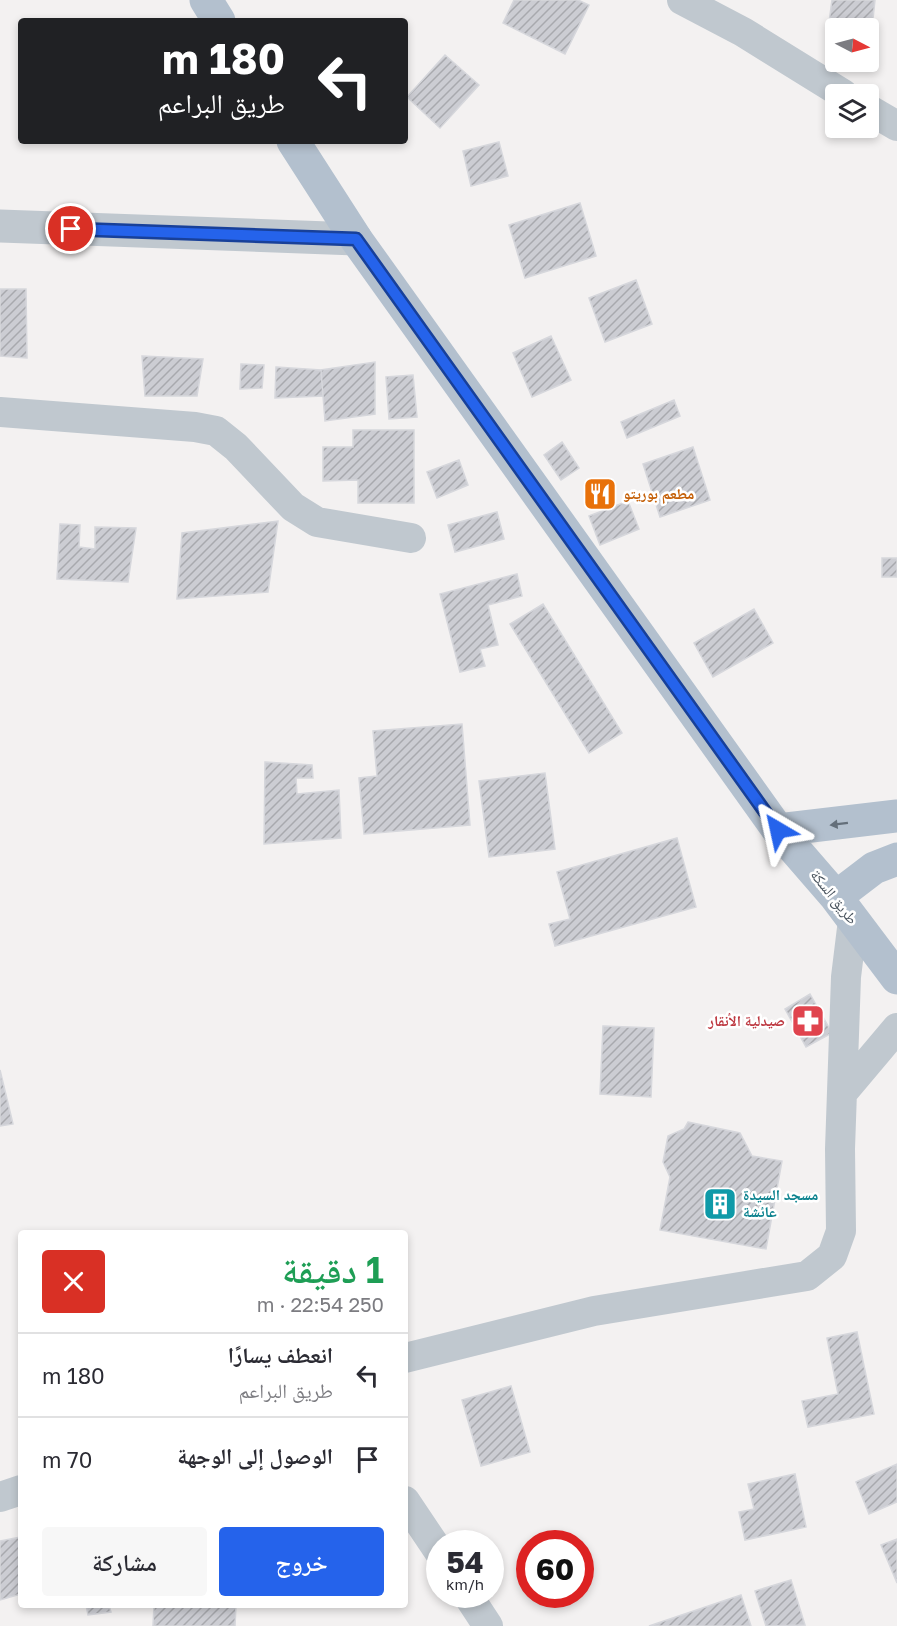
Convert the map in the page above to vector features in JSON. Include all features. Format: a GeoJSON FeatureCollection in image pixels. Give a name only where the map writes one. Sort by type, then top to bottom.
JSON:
{"type":"FeatureCollection","features":[{"type":"Feature","properties":{"kind":"main road"},"geometry":{"type":"LineString","coordinates":[[206,0],[217,18]]}},
{"type":"Feature","properties":{"kind":"main road","name":"طريق السكة"},"geometry":{"type":"LineString","coordinates":[[295,144],[356,239],[778,830],[844,909],[897,978]]}},
{"type":"Feature","properties":{"kind":"main road"},"geometry":{"type":"LineString","coordinates":[[778,830],[897,816]]}},
{"type":"Feature","properties":{"kind":"main road"},"geometry":{"type":"LineString","coordinates":[[844,909],[874,868],[897,859]]}},
{"type":"Feature","properties":{"kind":"street"},"geometry":{"type":"LineString","coordinates":[[682,0],[743,32],[827,84]]}},
{"type":"Feature","properties":{"kind":"street"},"geometry":{"type":"LineString","coordinates":[[879,116],[897,126]]}},
{"type":"Feature","properties":{"kind":"street"},"geometry":{"type":"LineString","coordinates":[[0,226],[356,239]]}},
{"type":"Feature","properties":{"kind":"street"},"geometry":{"type":"LineString","coordinates":[[0,412],[195,427],[216,431],[236,447],[293,507],[317,522],[411,538]]}},
{"type":"Feature","properties":{"kind":"street"},"geometry":{"type":"LineString","coordinates":[[408,1357],[594,1311],[807,1276],[832,1256],[841,1231],[840,1149],[846,977],[844,909]]}},
{"type":"Feature","properties":{"kind":"street"},"geometry":{"type":"LineString","coordinates":[[843,1092],[897,1028]]}},
{"type":"Feature","properties":{"kind":"street"},"geometry":{"type":"LineString","coordinates":[[0,1497],[18,1491]]}},
{"type":"Feature","properties":{"kind":"street"},"geometry":{"type":"LineString","coordinates":[[408,1505],[426,1532]]}},
{"type":"Feature","properties":{"kind":"street"},"geometry":{"type":"LineString","coordinates":[[477,1608],[489,1626]]}},
{"type":"Feature","properties":{"kind":"building"},"geometry":{"type":"Polygon","coordinates":[[[514,0],[578,0],[589,5],[565,54],[503,23],[514,0]]]}},
{"type":"Feature","properties":{"kind":"building"},"geometry":{"type":"Polygon","coordinates":[[[832,0],[875,0],[873,18],[830,18],[832,0]]]}},
{"type":"Feature","properties":{"kind":"building"},"geometry":{"type":"Polygon","coordinates":[[[445,55],[479,85],[440,128],[408,96],[445,55]]]}},
{"type":"Feature","properties":{"kind":"building"},"geometry":{"type":"Polygon","coordinates":[[[499,142],[508,176],[471,186],[463,151],[499,142]]]}},
{"type":"Feature","properties":{"kind":"building"},"geometry":{"type":"Polygon","coordinates":[[[580,203],[596,256],[525,278],[509,225],[580,203]]]}},
{"type":"Feature","properties":{"kind":"building"},"geometry":{"type":"Polygon","coordinates":[[[636,280],[652,324],[605,342],[589,298],[636,280]]]}},
{"type":"Feature","properties":{"kind":"building"},"geometry":{"type":"Polygon","coordinates":[[[0,289],[26,289],[27,358],[0,356],[0,289]]]}},
{"type":"Feature","properties":{"kind":"building"},"geometry":{"type":"Polygon","coordinates":[[[551,336],[571,380],[532,397],[513,353],[551,336]]]}},
{"type":"Feature","properties":{"kind":"building"},"geometry":{"type":"Polygon","coordinates":[[[142,356],[203,359],[197,396],[145,396],[142,356]]]}},
{"type":"Feature","properties":{"kind":"building"},"geometry":{"type":"Polygon","coordinates":[[[375,362],[375,414],[325,421],[321,370],[375,362]]]}},
{"type":"Feature","properties":{"kind":"building"},"geometry":{"type":"Polygon","coordinates":[[[241,364],[264,365],[262,388],[240,389],[241,364]]]}},
{"type":"Feature","properties":{"kind":"building"},"geometry":{"type":"Polygon","coordinates":[[[276,367],[321,370],[323,396],[275,398],[276,367]]]}},
{"type":"Feature","properties":{"kind":"building"},"geometry":{"type":"Polygon","coordinates":[[[413,375],[417,417],[389,419],[386,377],[413,375]]]}},
{"type":"Feature","properties":{"kind":"building"},"geometry":{"type":"Polygon","coordinates":[[[674,400],[680,416],[627,438],[621,422],[674,400]]]}},
{"type":"Feature","properties":{"kind":"building"},"geometry":{"type":"Polygon","coordinates":[[[353,430],[414,430],[414,503],[358,503],[358,480],[323,481],[323,447],[353,447],[353,430]]]}},
{"type":"Feature","properties":{"kind":"building"},"geometry":{"type":"Polygon","coordinates":[[[562,442],[579,468],[561,480],[544,455],[562,442]]]}},
{"type":"Feature","properties":{"kind":"building"},"geometry":{"type":"Polygon","coordinates":[[[693,447],[710,500],[660,517],[643,464],[693,447]]]}},
{"type":"Feature","properties":{"kind":"building"},"geometry":{"type":"Polygon","coordinates":[[[459,460],[468,485],[437,498],[427,472],[459,460]]]}},
{"type":"Feature","properties":{"kind":"building"},"geometry":{"type":"Polygon","coordinates":[[[628,501],[639,529],[600,545],[589,516],[628,501]]]}},
{"type":"Feature","properties":{"kind":"building"},"geometry":{"type":"Polygon","coordinates":[[[497,512],[504,539],[455,552],[448,525],[497,512]]]}},
{"type":"Feature","properties":{"kind":"building"},"geometry":{"type":"Polygon","coordinates":[[[278,521],[268,592],[177,599],[182,533],[278,521]]]}},
{"type":"Feature","properties":{"kind":"building"},"geometry":{"type":"Polygon","coordinates":[[[60,524],[80,525],[79,547],[95,549],[95,527],[136,528],[128,582],[57,579],[60,524]]]}},
{"type":"Feature","properties":{"kind":"building"},"geometry":{"type":"Polygon","coordinates":[[[882,558],[897,558],[897,577],[882,577],[882,558]]]}},
{"type":"Feature","properties":{"kind":"building"},"geometry":{"type":"Polygon","coordinates":[[[517,574],[522,596],[488,605],[498,645],[480,649],[485,666],[460,672],[440,594],[517,574]]]}},
{"type":"Feature","properties":{"kind":"building"},"geometry":{"type":"Polygon","coordinates":[[[543,604],[622,733],[589,753],[510,624],[543,604]]]}},
{"type":"Feature","properties":{"kind":"building"},"geometry":{"type":"Polygon","coordinates":[[[754,609],[773,643],[713,677],[694,643],[754,609]]]}},
{"type":"Feature","properties":{"kind":"building"},"geometry":{"type":"Polygon","coordinates":[[[462,724],[470,825],[364,834],[359,778],[377,776],[373,731],[462,724]]]}},
{"type":"Feature","properties":{"kind":"building"},"geometry":{"type":"Polygon","coordinates":[[[265,762],[312,765],[313,778],[296,778],[297,794],[339,790],[341,838],[264,844],[265,762]]]}},
{"type":"Feature","properties":{"kind":"building"},"geometry":{"type":"Polygon","coordinates":[[[545,773],[555,849],[489,857],[479,781],[545,773]]]}},
{"type":"Feature","properties":{"kind":"building"},"geometry":{"type":"Polygon","coordinates":[[[677,838],[696,907],[555,946],[549,924],[570,919],[557,872],[677,838]]]}},
{"type":"Feature","properties":{"kind":"building","name":"صيدلية الأنقار"},"geometry":{"type":"Polygon","coordinates":[[[810,994],[832,1033],[806,1047],[785,1009],[810,994]]]}},
{"type":"Feature","properties":{"kind":"building"},"geometry":{"type":"Polygon","coordinates":[[[603,1026],[654,1028],[651,1097],[600,1094],[603,1026]]]}},
{"type":"Feature","properties":{"kind":"building"},"geometry":{"type":"Polygon","coordinates":[[[0,1070],[13,1124],[0,1126],[0,1070]]]}},
{"type":"Feature","properties":{"kind":"building","name":"مسجد السيدة عائشة"},"geometry":{"type":"Polygon","coordinates":[[[688,1122],[740,1133],[752,1156],[782,1161],[766,1249],[660,1230],[670,1177],[663,1162],[668,1136],[684,1129],[688,1122]]]}},
{"type":"Feature","properties":{"kind":"building"},"geometry":{"type":"Polygon","coordinates":[[[857,1332],[874,1414],[808,1427],[802,1401],[838,1394],[827,1338],[857,1332]]]}},
{"type":"Feature","properties":{"kind":"building"},"geometry":{"type":"Polygon","coordinates":[[[511,1386],[530,1452],[481,1466],[462,1400],[511,1386]]]}},
{"type":"Feature","properties":{"kind":"building"},"geometry":{"type":"Polygon","coordinates":[[[897,1464],[897,1502],[869,1514],[856,1482],[897,1464]]]}},
{"type":"Feature","properties":{"kind":"building"},"geometry":{"type":"Polygon","coordinates":[[[795,1474],[806,1527],[745,1540],[739,1512],[754,1509],[748,1484],[795,1474]]]}},
{"type":"Feature","properties":{"kind":"building"},"geometry":{"type":"Polygon","coordinates":[[[18,1538],[18,1595],[0,1600],[0,1541],[18,1538]]]}},
{"type":"Feature","properties":{"kind":"building"},"geometry":{"type":"Polygon","coordinates":[[[897,1539],[897,1583],[881,1545],[897,1539]]]}},
{"type":"Feature","properties":{"kind":"building"},"geometry":{"type":"Polygon","coordinates":[[[791,1580],[805,1625],[766,1626],[755,1591],[791,1580]]]}},
{"type":"Feature","properties":{"kind":"building"},"geometry":{"type":"Polygon","coordinates":[[[741,1595],[751,1626],[649,1626],[741,1595]]]}},
{"type":"Feature","properties":{"kind":"building"},"geometry":{"type":"Polygon","coordinates":[[[87,1608],[110,1608],[111,1612],[88,1615],[87,1608]]]}},
{"type":"Feature","properties":{"kind":"building"},"geometry":{"type":"Polygon","coordinates":[[[154,1608],[236,1608],[235,1626],[153,1626],[154,1608]]]}},
{"type":"Feature","properties":{"kind":"place","name":"مطعم بوريتو"},"geometry":{"type":"Point","coordinates":[600,494]}},
{"type":"Feature","properties":{"kind":"place","name":"صيدلية الأنقار"},"geometry":{"type":"Point","coordinates":[808,1021]}},
{"type":"Feature","properties":{"kind":"place","name":"مسجد السيدة عائشة"},"geometry":{"type":"Point","coordinates":[720,1204]}},
{"type":"Feature","properties":{"kind":"route"},"geometry":{"type":"LineString","coordinates":[[71,229],[356,239],[778,830]]}}]}
